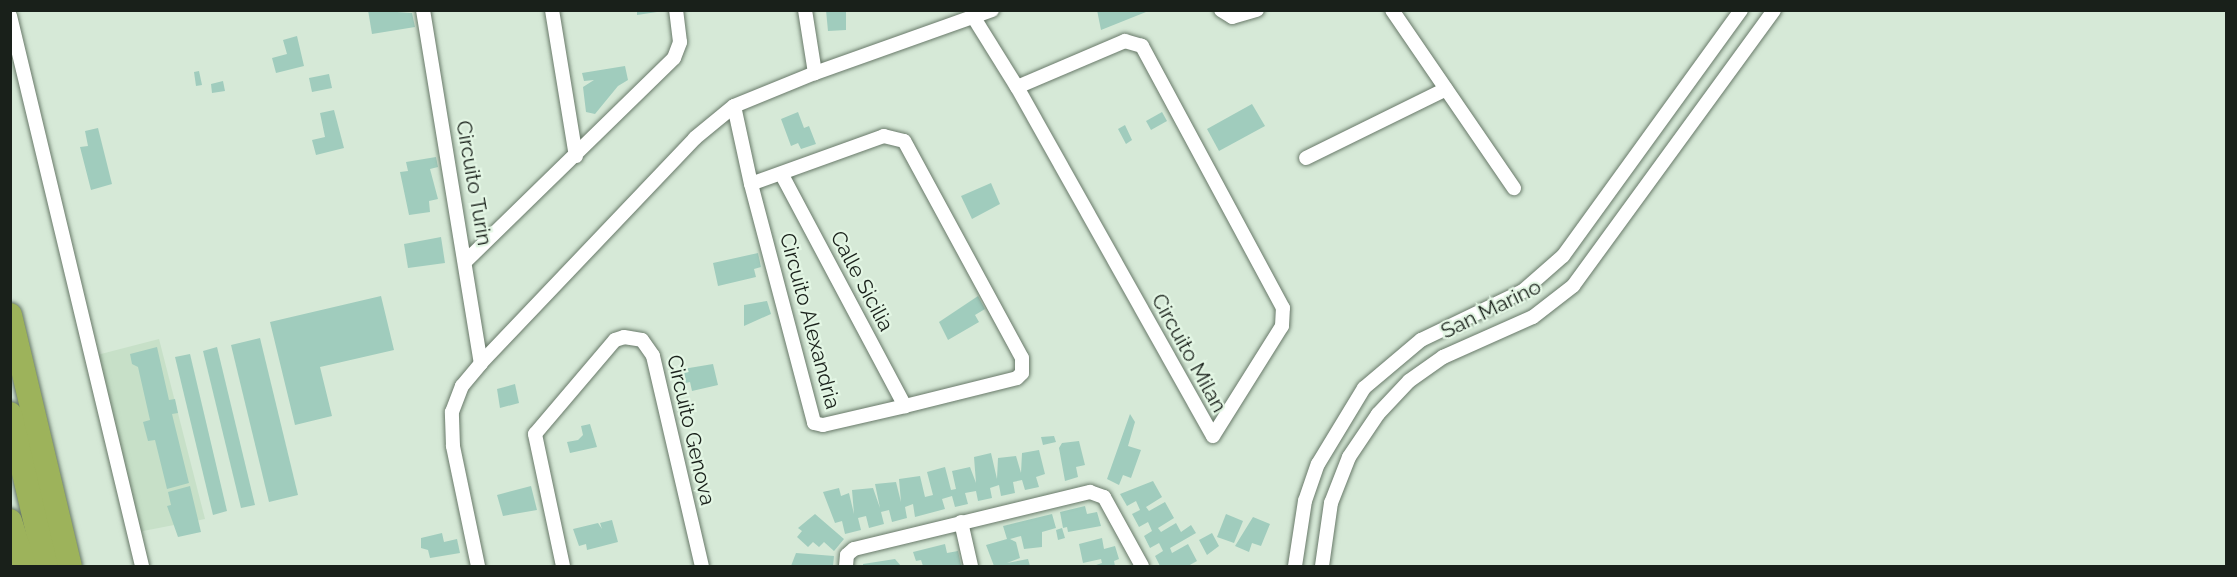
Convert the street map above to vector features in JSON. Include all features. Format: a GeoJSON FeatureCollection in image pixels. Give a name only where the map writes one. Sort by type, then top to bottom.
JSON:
{"type":"FeatureCollection","features":[{"type":"Feature","properties":{"kind":"highway"},"geometry":{"type":"LineString","coordinates":[[10,315],[70,567]]}},
{"type":"Feature","properties":{"kind":"highway"},"geometry":{"type":"LineString","coordinates":[[10,414],[46,567]]}},
{"type":"Feature","properties":{"kind":"highway"},"geometry":{"type":"LineString","coordinates":[[10,521],[24,567]]}},
{"type":"Feature","properties":{"kind":"street","name":"Circuito Turin"},"geometry":{"type":"LineString","coordinates":[[423,10],[466,260],[481,363]]}},
{"type":"Feature","properties":{"kind":"street"},"geometry":{"type":"LineString","coordinates":[[552,10],[576,156]]}},
{"type":"Feature","properties":{"kind":"street"},"geometry":{"type":"LineString","coordinates":[[466,260],[576,156],[680,49],[676,10]]}},
{"type":"Feature","properties":{"kind":"street"},"geometry":{"type":"LineString","coordinates":[[805,10],[815,73]]}},
{"type":"Feature","properties":{"kind":"street"},"geometry":{"type":"LineString","coordinates":[[478,567],[453,446],[452,412],[462,386],[481,363],[694,138],[734,106],[815,73],[992,10]]}},
{"type":"Feature","properties":{"kind":"street"},"geometry":{"type":"LineString","coordinates":[[1221,10],[1232,17],[1257,10]]}},
{"type":"Feature","properties":{"kind":"street"},"geometry":{"type":"LineString","coordinates":[[1392,10],[1514,188]]}},
{"type":"Feature","properties":{"kind":"street","name":"San Marino"},"geometry":{"type":"LineString","coordinates":[[1295,567],[1305,501],[1318,464],[1364,388],[1421,340],[1523,291],[1563,256],[1741,10]]}},
{"type":"Feature","properties":{"kind":"street","name":"San Marino"},"geometry":{"type":"LineString","coordinates":[[1322,567],[1331,502],[1349,457],[1378,414],[1409,381],[1443,357],[1533,317],[1574,286],[1774,10]]}},
{"type":"Feature","properties":{"kind":"street"},"geometry":{"type":"LineString","coordinates":[[10,16],[142,567]]}},
{"type":"Feature","properties":{"kind":"street","name":"Circuito Milan"},"geometry":{"type":"LineString","coordinates":[[974,18],[1017,87],[1213,436],[1282,326],[1283,308],[1142,46],[1125,41],[1017,87]]}},
{"type":"Feature","properties":{"kind":"street"},"geometry":{"type":"LineString","coordinates":[[1306,158],[1446,89]]}},
{"type":"Feature","properties":{"kind":"street","name":"Circuito Alexandria"},"geometry":{"type":"LineString","coordinates":[[734,106],[813,421],[823,425],[1017,378],[1023,366],[904,141],[894,136],[884,136],[782,175]]}},
{"type":"Feature","properties":{"kind":"street"},"geometry":{"type":"LineString","coordinates":[[752,184],[782,175]]}},
{"type":"Feature","properties":{"kind":"street","name":"Calle Sicilia"},"geometry":{"type":"LineString","coordinates":[[782,175],[905,406]]}},
{"type":"Feature","properties":{"kind":"street","name":"Circuito Genova"},"geometry":{"type":"LineString","coordinates":[[563,567],[535,434],[615,340],[624,337],[642,340],[653,356],[702,567]]}},
{"type":"Feature","properties":{"kind":"street"},"geometry":{"type":"LineString","coordinates":[[846,567],[847,555],[854,549],[961,522],[1097,492],[1104,497],[1142,567]]}},
{"type":"Feature","properties":{"kind":"street"},"geometry":{"type":"LineString","coordinates":[[961,522],[971,567]]}},
{"type":"Feature","properties":{"kind":"shaded area"},"geometry":{"type":"Polygon","coordinates":[[[159,339],[205,519],[138,532],[97,355],[159,339]]]}},
{"type":"Feature","properties":{"kind":"building"},"geometry":{"type":"Polygon","coordinates":[[[368,10],[412,13],[415,27],[372,34],[368,10]]]}},
{"type":"Feature","properties":{"kind":"building"},"geometry":{"type":"Polygon","coordinates":[[[637,10],[657,10],[657,12],[637,15],[637,10]]]}},
{"type":"Feature","properties":{"kind":"building"},"geometry":{"type":"Polygon","coordinates":[[[826,10],[846,10],[846,30],[828,31],[826,10]]]}},
{"type":"Feature","properties":{"kind":"building"},"geometry":{"type":"Polygon","coordinates":[[[1097,10],[1151,10],[1101,30],[1097,10]]]}},
{"type":"Feature","properties":{"kind":"building"},"geometry":{"type":"Polygon","coordinates":[[[297,36],[304,66],[276,73],[272,58],[287,54],[283,40],[297,36]]]}},
{"type":"Feature","properties":{"kind":"building"},"geometry":{"type":"Polygon","coordinates":[[[625,66],[628,80],[618,86],[595,114],[586,112],[583,87],[594,80],[584,81],[582,73],[625,66]]]}},
{"type":"Feature","properties":{"kind":"building"},"geometry":{"type":"Polygon","coordinates":[[[199,71],[202,85],[196,86],[194,72],[199,71]]]}},
{"type":"Feature","properties":{"kind":"building"},"geometry":{"type":"Polygon","coordinates":[[[329,74],[332,88],[312,92],[309,78],[329,74]]]}},
{"type":"Feature","properties":{"kind":"building"},"geometry":{"type":"Polygon","coordinates":[[[223,81],[225,91],[212,93],[211,84],[223,81]]]}},
{"type":"Feature","properties":{"kind":"building"},"geometry":{"type":"Polygon","coordinates":[[[1252,104],[1265,126],[1219,151],[1207,129],[1252,104]]]}},
{"type":"Feature","properties":{"kind":"building"},"geometry":{"type":"Polygon","coordinates":[[[334,110],[344,148],[316,155],[312,140],[325,137],[320,113],[334,110]]]}},
{"type":"Feature","properties":{"kind":"building"},"geometry":{"type":"Polygon","coordinates":[[[798,112],[804,128],[809,126],[816,144],[801,149],[798,143],[791,146],[781,119],[798,112]]]}},
{"type":"Feature","properties":{"kind":"building"},"geometry":{"type":"Polygon","coordinates":[[[1162,112],[1167,121],[1151,130],[1146,121],[1162,112]]]}},
{"type":"Feature","properties":{"kind":"building"},"geometry":{"type":"Polygon","coordinates":[[[1125,125],[1132,140],[1126,144],[1118,129],[1125,125]]]}},
{"type":"Feature","properties":{"kind":"building"},"geometry":{"type":"Polygon","coordinates":[[[98,128],[112,184],[91,190],[80,147],[88,146],[85,131],[98,128]]]}},
{"type":"Feature","properties":{"kind":"building"},"geometry":{"type":"Polygon","coordinates":[[[436,157],[438,167],[430,169],[438,199],[429,201],[430,212],[409,215],[400,172],[408,171],[406,162],[436,157]]]}},
{"type":"Feature","properties":{"kind":"building"},"geometry":{"type":"Polygon","coordinates":[[[991,183],[1000,204],[972,219],[961,196],[991,183]]]}},
{"type":"Feature","properties":{"kind":"building"},"geometry":{"type":"Polygon","coordinates":[[[441,237],[445,263],[408,268],[404,244],[441,237]]]}},
{"type":"Feature","properties":{"kind":"building"},"geometry":{"type":"Polygon","coordinates":[[[758,253],[761,267],[754,269],[756,277],[718,286],[713,263],[758,253]]]}},
{"type":"Feature","properties":{"kind":"building"},"geometry":{"type":"Polygon","coordinates":[[[381,296],[394,350],[320,367],[332,416],[295,425],[270,322],[381,296]]]}},
{"type":"Feature","properties":{"kind":"building"},"geometry":{"type":"Polygon","coordinates":[[[978,296],[985,309],[975,315],[979,322],[948,340],[939,322],[978,296]]]}},
{"type":"Feature","properties":{"kind":"building"},"geometry":{"type":"Polygon","coordinates":[[[767,301],[771,314],[744,326],[744,305],[767,301]]]}},
{"type":"Feature","properties":{"kind":"building"},"geometry":{"type":"Polygon","coordinates":[[[260,338],[298,495],[269,502],[231,345],[260,338]]]}},
{"type":"Feature","properties":{"kind":"building"},"geometry":{"type":"Polygon","coordinates":[[[157,347],[169,400],[175,399],[178,413],[172,414],[189,483],[167,489],[155,440],[148,441],[143,422],[150,420],[138,367],[132,364],[130,354],[157,347]]]}},
{"type":"Feature","properties":{"kind":"building"},"geometry":{"type":"Polygon","coordinates":[[[217,347],[255,505],[241,508],[203,351],[217,347]]]}},
{"type":"Feature","properties":{"kind":"building"},"geometry":{"type":"Polygon","coordinates":[[[190,354],[227,511],[213,515],[175,357],[190,354]]]}},
{"type":"Feature","properties":{"kind":"building"},"geometry":{"type":"Polygon","coordinates":[[[713,364],[718,385],[692,391],[690,382],[681,384],[677,370],[713,364]]]}},
{"type":"Feature","properties":{"kind":"building"},"geometry":{"type":"Polygon","coordinates":[[[515,384],[519,403],[500,408],[497,389],[515,384]]]}},
{"type":"Feature","properties":{"kind":"building"},"geometry":{"type":"Polygon","coordinates":[[[1130,414],[1135,422],[1128,446],[1141,450],[1131,478],[1123,475],[1119,485],[1107,479],[1130,414]]]}},
{"type":"Feature","properties":{"kind":"building"},"geometry":{"type":"Polygon","coordinates":[[[590,424],[597,447],[570,453],[567,442],[578,440],[583,435],[581,426],[590,424]]]}},
{"type":"Feature","properties":{"kind":"building"},"geometry":{"type":"Polygon","coordinates":[[[1054,436],[1056,442],[1043,445],[1041,437],[1054,436]]]}},
{"type":"Feature","properties":{"kind":"building"},"geometry":{"type":"Polygon","coordinates":[[[1079,441],[1085,465],[1076,467],[1078,477],[1065,481],[1059,448],[1062,443],[1079,441]]]}},
{"type":"Feature","properties":{"kind":"building"},"geometry":{"type":"Polygon","coordinates":[[[1039,450],[1045,474],[1036,477],[1039,487],[1025,490],[1022,480],[1013,482],[1015,493],[1001,496],[999,485],[990,488],[992,498],[978,501],[976,491],[965,493],[968,504],[955,507],[952,496],[942,499],[945,509],[915,517],[913,504],[905,507],[907,518],[892,522],[889,510],[881,512],[884,524],[869,528],[866,516],[858,518],[861,530],[845,534],[842,521],[835,523],[823,492],[839,488],[841,496],[849,493],[854,514],[852,490],[873,488],[880,508],[875,484],[896,482],[901,502],[899,479],[920,476],[925,497],[933,495],[927,472],[945,467],[951,490],[956,489],[952,471],[970,467],[976,483],[974,457],[991,453],[997,479],[998,458],[1016,456],[1021,473],[1022,453],[1039,450]]]}},
{"type":"Feature","properties":{"kind":"building"},"geometry":{"type":"Polygon","coordinates":[[[1153,481],[1162,497],[1146,507],[1149,511],[1165,502],[1174,518],[1158,528],[1161,532],[1176,523],[1181,532],[1191,525],[1196,533],[1170,548],[1172,553],[1188,544],[1197,561],[1188,566],[1160,566],[1155,556],[1163,551],[1159,543],[1150,548],[1144,536],[1152,531],[1148,522],[1139,527],[1132,514],[1140,510],[1136,501],[1127,506],[1120,494],[1153,481]]]}},
{"type":"Feature","properties":{"kind":"building"},"geometry":{"type":"Polygon","coordinates":[[[190,486],[201,532],[178,537],[167,506],[171,505],[168,492],[190,486]]]}},
{"type":"Feature","properties":{"kind":"building"},"geometry":{"type":"Polygon","coordinates":[[[531,486],[537,510],[503,516],[497,495],[531,486]]]}},
{"type":"Feature","properties":{"kind":"building"},"geometry":{"type":"Polygon","coordinates":[[[1085,506],[1087,514],[1097,512],[1101,526],[1068,532],[1067,527],[1063,528],[1060,512],[1085,506]]]}},
{"type":"Feature","properties":{"kind":"building"},"geometry":{"type":"Polygon","coordinates":[[[815,514],[844,539],[834,551],[824,542],[819,547],[813,542],[808,547],[797,537],[802,531],[798,528],[815,514]]]}},
{"type":"Feature","properties":{"kind":"building"},"geometry":{"type":"Polygon","coordinates":[[[1052,514],[1056,528],[1042,532],[1042,547],[1024,549],[1021,536],[1010,539],[1016,542],[1020,558],[1007,563],[1028,559],[1030,566],[994,566],[986,545],[1007,539],[1003,526],[1052,514]]]}},
{"type":"Feature","properties":{"kind":"building"},"geometry":{"type":"Polygon","coordinates":[[[1226,514],[1243,521],[1234,543],[1217,537],[1226,514]]]}},
{"type":"Feature","properties":{"kind":"building"},"geometry":{"type":"Polygon","coordinates":[[[1253,517],[1270,524],[1261,546],[1252,543],[1249,552],[1235,546],[1253,517]]]}},
{"type":"Feature","properties":{"kind":"building"},"geometry":{"type":"Polygon","coordinates":[[[612,520],[618,542],[587,550],[586,544],[579,546],[573,529],[598,523],[602,529],[600,523],[612,520]]]}},
{"type":"Feature","properties":{"kind":"building"},"geometry":{"type":"Polygon","coordinates":[[[1062,528],[1065,538],[1058,540],[1056,530],[1062,528]]]}},
{"type":"Feature","properties":{"kind":"building"},"geometry":{"type":"Polygon","coordinates":[[[442,533],[444,542],[457,539],[460,553],[430,558],[428,550],[421,548],[421,538],[442,533]]]}},
{"type":"Feature","properties":{"kind":"building"},"geometry":{"type":"Polygon","coordinates":[[[1212,533],[1219,546],[1207,555],[1199,540],[1212,533]]]}},
{"type":"Feature","properties":{"kind":"building"},"geometry":{"type":"Polygon","coordinates":[[[1102,538],[1104,549],[1115,546],[1119,559],[1114,561],[1115,566],[1093,566],[1102,563],[1101,559],[1083,563],[1079,544],[1102,538]]]}},
{"type":"Feature","properties":{"kind":"building"},"geometry":{"type":"Polygon","coordinates":[[[945,544],[947,553],[958,551],[961,565],[923,566],[921,560],[916,561],[913,552],[945,544]]]}},
{"type":"Feature","properties":{"kind":"building"},"geometry":{"type":"Polygon","coordinates":[[[796,553],[834,556],[833,566],[791,566],[796,553]]]}},
{"type":"Feature","properties":{"kind":"building"},"geometry":{"type":"Polygon","coordinates":[[[895,559],[901,566],[863,566],[863,564],[895,559]]]}}]}
